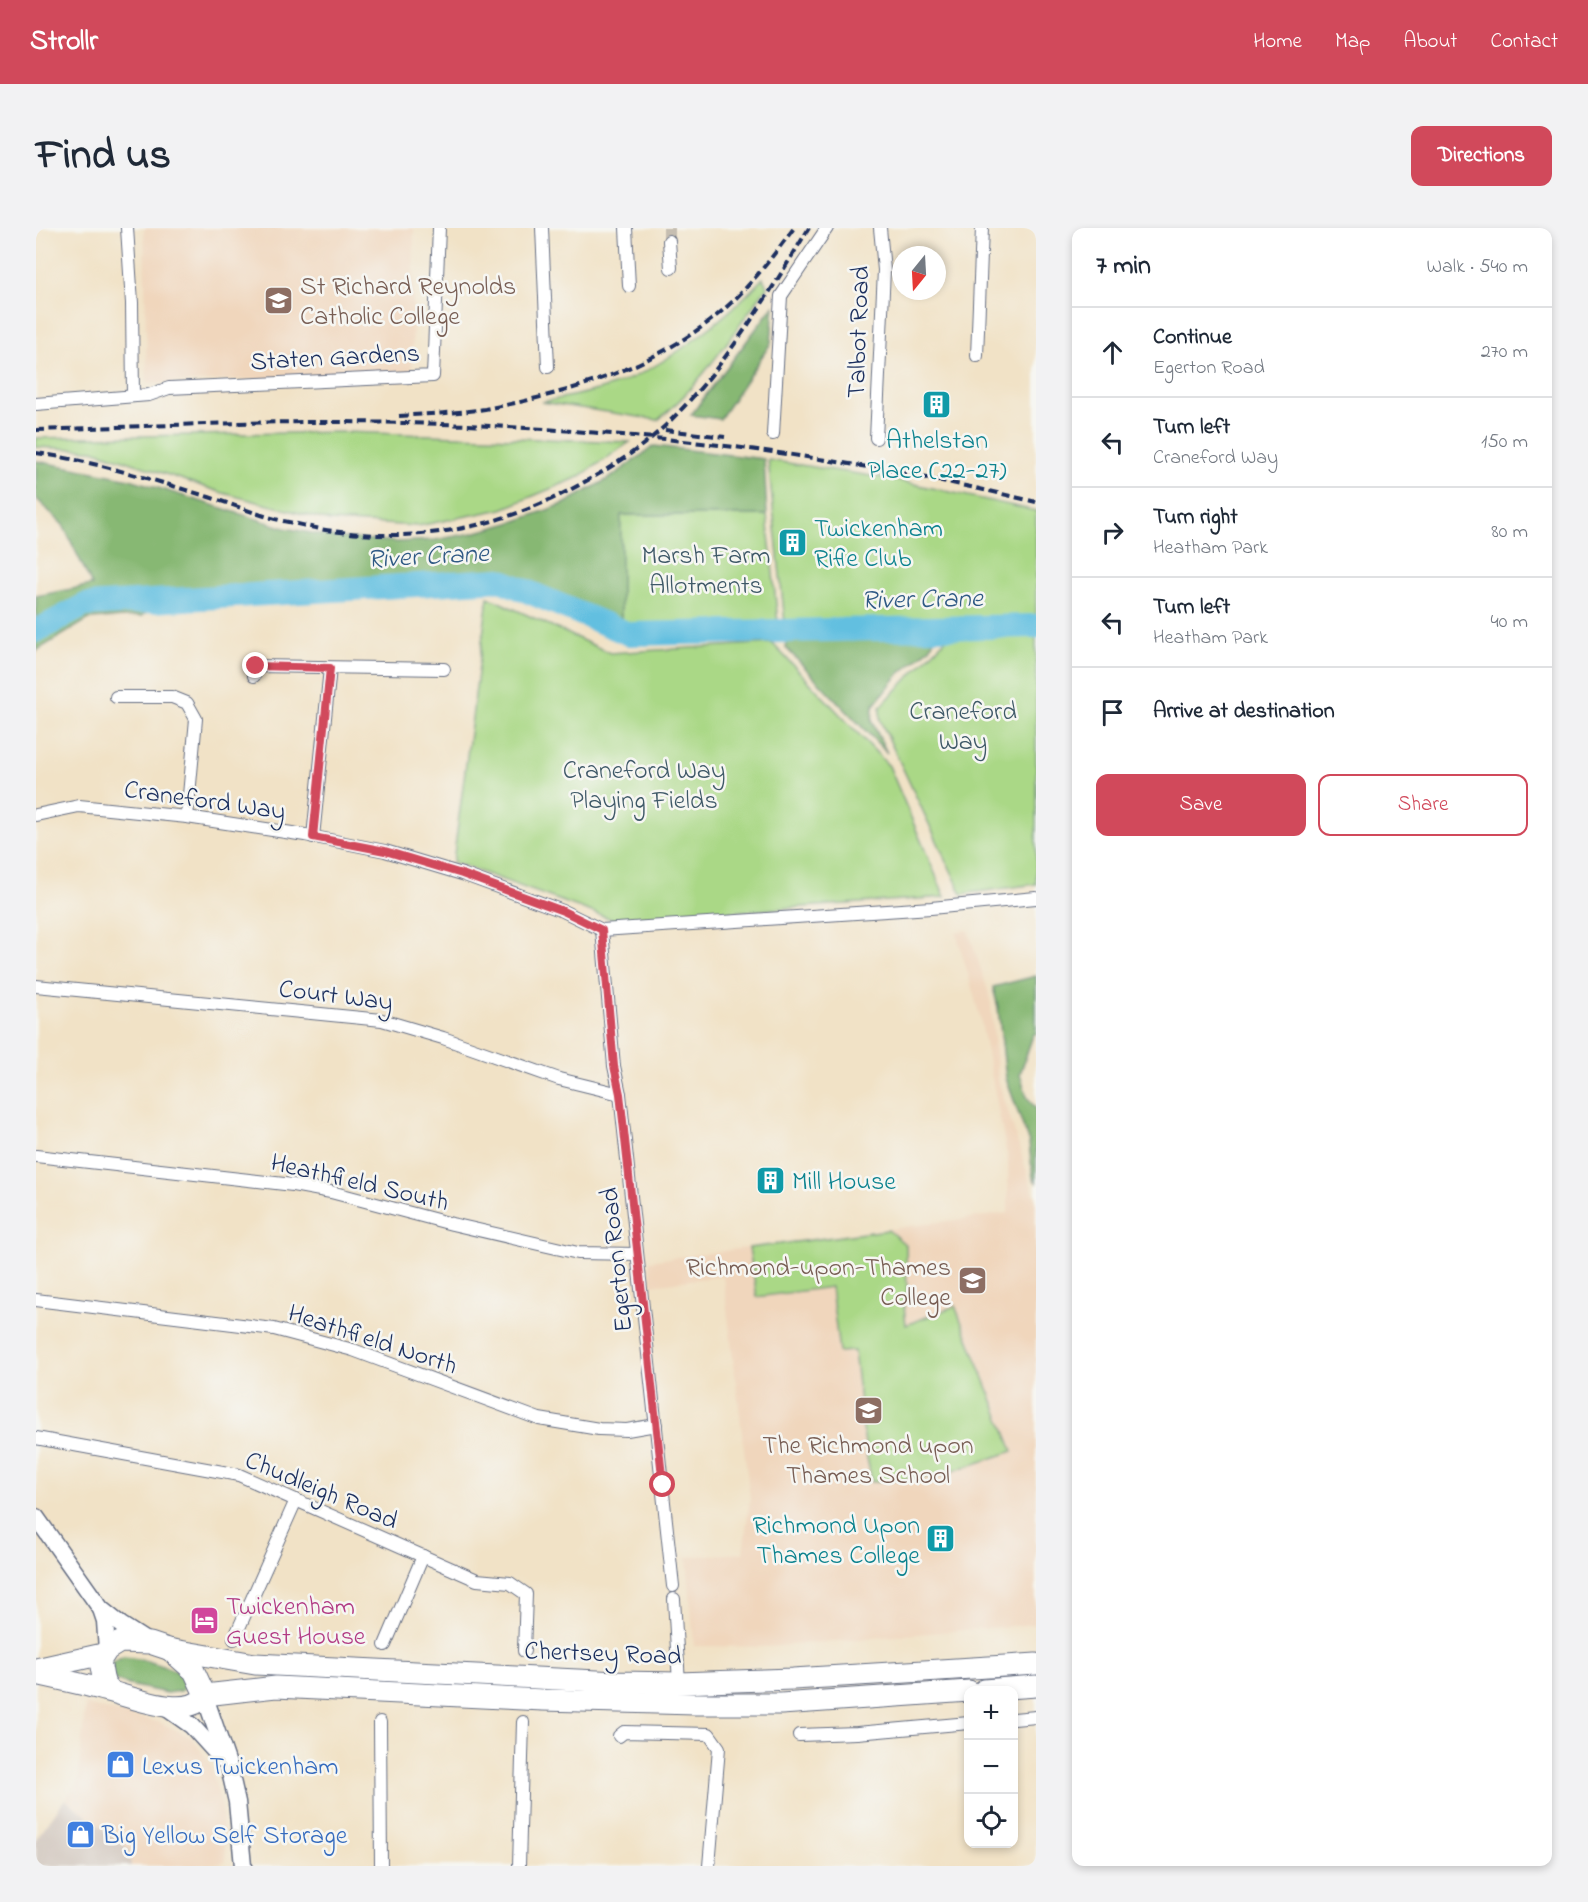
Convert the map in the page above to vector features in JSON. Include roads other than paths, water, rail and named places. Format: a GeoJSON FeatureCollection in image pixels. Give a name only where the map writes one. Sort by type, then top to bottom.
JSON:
{"type":"FeatureCollection","features":[{"type":"Feature","properties":{"kind":"highway","name":"Chertsey Road"},"geometry":{"type":"LineString","coordinates":[[105,1652],[120,1642],[159,1646],[255,1664],[679,1683],[793,1679],[1036,1664]]}},
{"type":"Feature","properties":{"kind":"highway"},"geometry":{"type":"LineString","coordinates":[[159,1646],[194,1671],[205,1696]]}},
{"type":"Feature","properties":{"kind":"highway"},"geometry":{"type":"LineString","coordinates":[[36,1669],[105,1652]]}},
{"type":"Feature","properties":{"kind":"highway"},"geometry":{"type":"LineString","coordinates":[[105,1652],[100,1661],[105,1685],[111,1691]]}},
{"type":"Feature","properties":{"kind":"highway"},"geometry":{"type":"LineString","coordinates":[[36,1674],[111,1691],[165,1707]]}},
{"type":"Feature","properties":{"kind":"highway"},"geometry":{"type":"LineString","coordinates":[[1018,1687],[1036,1686]]}},
{"type":"Feature","properties":{"kind":"highway","name":"Chertsey Road"},"geometry":{"type":"LineString","coordinates":[[165,1707],[190,1704],[205,1696],[276,1687],[532,1700],[695,1704],[781,1704],[964,1692]]}},
{"type":"Feature","properties":{"kind":"main road"},"geometry":{"type":"LineString","coordinates":[[36,1517],[102,1610],[120,1626],[159,1646]]}},
{"type":"Feature","properties":{"kind":"main road"},"geometry":{"type":"LineString","coordinates":[[102,1610],[105,1621],[105,1652]]}},
{"type":"Feature","properties":{"kind":"main road"},"geometry":{"type":"LineString","coordinates":[[205,1696],[229,1767],[237,1802],[243,1866]]}},
{"type":"Feature","properties":{"kind":"main road"},"geometry":{"type":"LineString","coordinates":[[165,1707],[192,1726],[229,1767]]}},
{"type":"Feature","properties":{"kind":"street"},"geometry":{"type":"LineString","coordinates":[[36,404],[133,396],[132,303],[126,228]]}},
{"type":"Feature","properties":{"kind":"street","name":"Staten Gardens"},"geometry":{"type":"LineString","coordinates":[[133,396],[149,395],[169,388],[433,375],[439,228]]}},
{"type":"Feature","properties":{"kind":"street"},"geometry":{"type":"LineString","coordinates":[[542,228],[548,367]]}},
{"type":"Feature","properties":{"kind":"street"},"geometry":{"type":"LineString","coordinates":[[626,228],[629,286]]}},
{"type":"Feature","properties":{"kind":"street"},"geometry":{"type":"LineString","coordinates":[[773,434],[781,296],[826,228]]}},
{"type":"Feature","properties":{"kind":"street","name":"Talbot Road"},"geometry":{"type":"LineString","coordinates":[[876,438],[884,270],[880,228]]}},
{"type":"Feature","properties":{"kind":"street"},"geometry":{"type":"LineString","coordinates":[[977,356],[982,228]]}},
{"type":"Feature","properties":{"kind":"street"},"geometry":{"type":"LineString","coordinates":[[669,241],[671,268]]}},
{"type":"Feature","properties":{"kind":"street"},"geometry":{"type":"LineString","coordinates":[[254,676],[256,666],[444,669]]}},
{"type":"Feature","properties":{"kind":"street"},"geometry":{"type":"LineString","coordinates":[[313,837],[330,668]]}},
{"type":"Feature","properties":{"kind":"street"},"geometry":{"type":"LineString","coordinates":[[116,697],[172,697],[187,703],[196,719],[187,817]]}},
{"type":"Feature","properties":{"kind":"street","name":"Craneford Way"},"geometry":{"type":"LineString","coordinates":[[36,815],[79,806],[187,817],[385,851],[462,874],[563,911],[602,930],[1036,898]]}},
{"type":"Feature","properties":{"kind":"street","name":"Egerton Road"},"geometry":{"type":"LineString","coordinates":[[602,930],[614,1066],[620,1094],[673,1586]]}},
{"type":"Feature","properties":{"kind":"street","name":"Court Way"},"geometry":{"type":"LineString","coordinates":[[36,986],[382,1020],[453,1041],[559,1079],[620,1094]]}},
{"type":"Feature","properties":{"kind":"street","name":"Heathfield South"},"geometry":{"type":"LineString","coordinates":[[36,1156],[292,1185],[331,1192],[452,1224],[578,1253],[637,1254]]}},
{"type":"Feature","properties":{"kind":"street","name":"Heathfield North"},"geometry":{"type":"LineString","coordinates":[[36,1300],[274,1329],[353,1350],[538,1419],[599,1429],[627,1430],[656,1425]]}},
{"type":"Feature","properties":{"kind":"street","name":"Chudleigh Road"},"geometry":{"type":"LineString","coordinates":[[36,1438],[239,1475],[477,1580],[510,1583],[526,1594],[524,1652]]}},
{"type":"Feature","properties":{"kind":"street"},"geometry":{"type":"LineString","coordinates":[[234,1639],[296,1500]]}},
{"type":"Feature","properties":{"kind":"street"},"geometry":{"type":"LineString","coordinates":[[385,1645],[423,1556]]}},
{"type":"Feature","properties":{"kind":"street"},"geometry":{"type":"LineString","coordinates":[[674,1599],[679,1683]]}},
{"type":"Feature","properties":{"kind":"street"},"geometry":{"type":"LineString","coordinates":[[1018,1719],[1036,1717]]}},
{"type":"Feature","properties":{"kind":"street"},"geometry":{"type":"LineString","coordinates":[[380,1722],[381,1866]]}},
{"type":"Feature","properties":{"kind":"street"},"geometry":{"type":"LineString","coordinates":[[519,1866],[523,1722]]}},
{"type":"Feature","properties":{"kind":"street"},"geometry":{"type":"LineString","coordinates":[[799,1735],[857,1733],[964,1723]]}},
{"type":"Feature","properties":{"kind":"street"},"geometry":{"type":"LineString","coordinates":[[619,1736],[624,1732],[709,1734],[719,1748],[709,1866]]}},
{"type":"Feature","properties":{"kind":"waterway","name":"River Crane"},"geometry":{"type":"LineString","coordinates":[[36,631],[85,605],[500,580],[629,634],[1036,626]]}},
{"type":"Feature","properties":{"kind":"tunnel"},"geometry":{"type":"LineString","coordinates":[[669,228],[669,241]]}},
{"type":"Feature","properties":{"kind":"railway"},"geometry":{"type":"LineString","coordinates":[[399,416],[485,409],[516,403],[579,386],[640,363],[697,331],[722,311],[751,282],[794,228]]}},
{"type":"Feature","properties":{"kind":"railway"},"geometry":{"type":"LineString","coordinates":[[36,453],[123,472],[274,519],[327,530],[400,535],[433,533],[497,520],[558,496],[588,480],[631,454],[661,430],[690,400],[728,353],[762,304],[809,228]]}},
{"type":"Feature","properties":{"kind":"railway"},"geometry":{"type":"LineString","coordinates":[[36,430],[319,422],[500,426],[590,432],[680,441],[859,465],[1036,502]]}},
{"type":"Feature","properties":{"kind":"railway"},"geometry":{"type":"LineString","coordinates":[[665,430],[725,437]]}},
{"type":"Feature","properties":{"kind":"place","name":"St Richard Reynolds Catholic College"},"geometry":{"type":"Point","coordinates":[279,300]}},
{"type":"Feature","properties":{"kind":"place","name":"Athelstan Place (22-27)"},"geometry":{"type":"Point","coordinates":[937,405]}},
{"type":"Feature","properties":{"kind":"place","name":"Twickenham Rifle Club"},"geometry":{"type":"Point","coordinates":[793,542]}},
{"type":"Feature","properties":{"kind":"place","name":"Mill House"},"geometry":{"type":"Point","coordinates":[771,1180]}},
{"type":"Feature","properties":{"kind":"place","name":"Richmond-upon-Thames College"},"geometry":{"type":"Point","coordinates":[972,1281]}},
{"type":"Feature","properties":{"kind":"place","name":"The Richmond upon Thames School"},"geometry":{"type":"Point","coordinates":[868,1410]}},
{"type":"Feature","properties":{"kind":"place","name":"Richmond Upon Thames College"},"geometry":{"type":"Point","coordinates":[941,1539]}},
{"type":"Feature","properties":{"kind":"place","name":"Twickenham Guest House"},"geometry":{"type":"Point","coordinates":[205,1620]}},
{"type":"Feature","properties":{"kind":"place","name":"Lexus Twickenham"},"geometry":{"type":"Point","coordinates":[121,1765]}},
{"type":"Feature","properties":{"kind":"place","name":"Big Yellow Self Storage"},"geometry":{"type":"Point","coordinates":[81,1834]}},
{"type":"Feature","properties":{"kind":"park label","name":"Marsh Farm Allotments"},"geometry":{"type":"Point","coordinates":[706,569]}},
{"type":"Feature","properties":{"kind":"park label","name":"Craneford Way Playing Fields"},"geometry":{"type":"Point","coordinates":[644,784]}}]}
